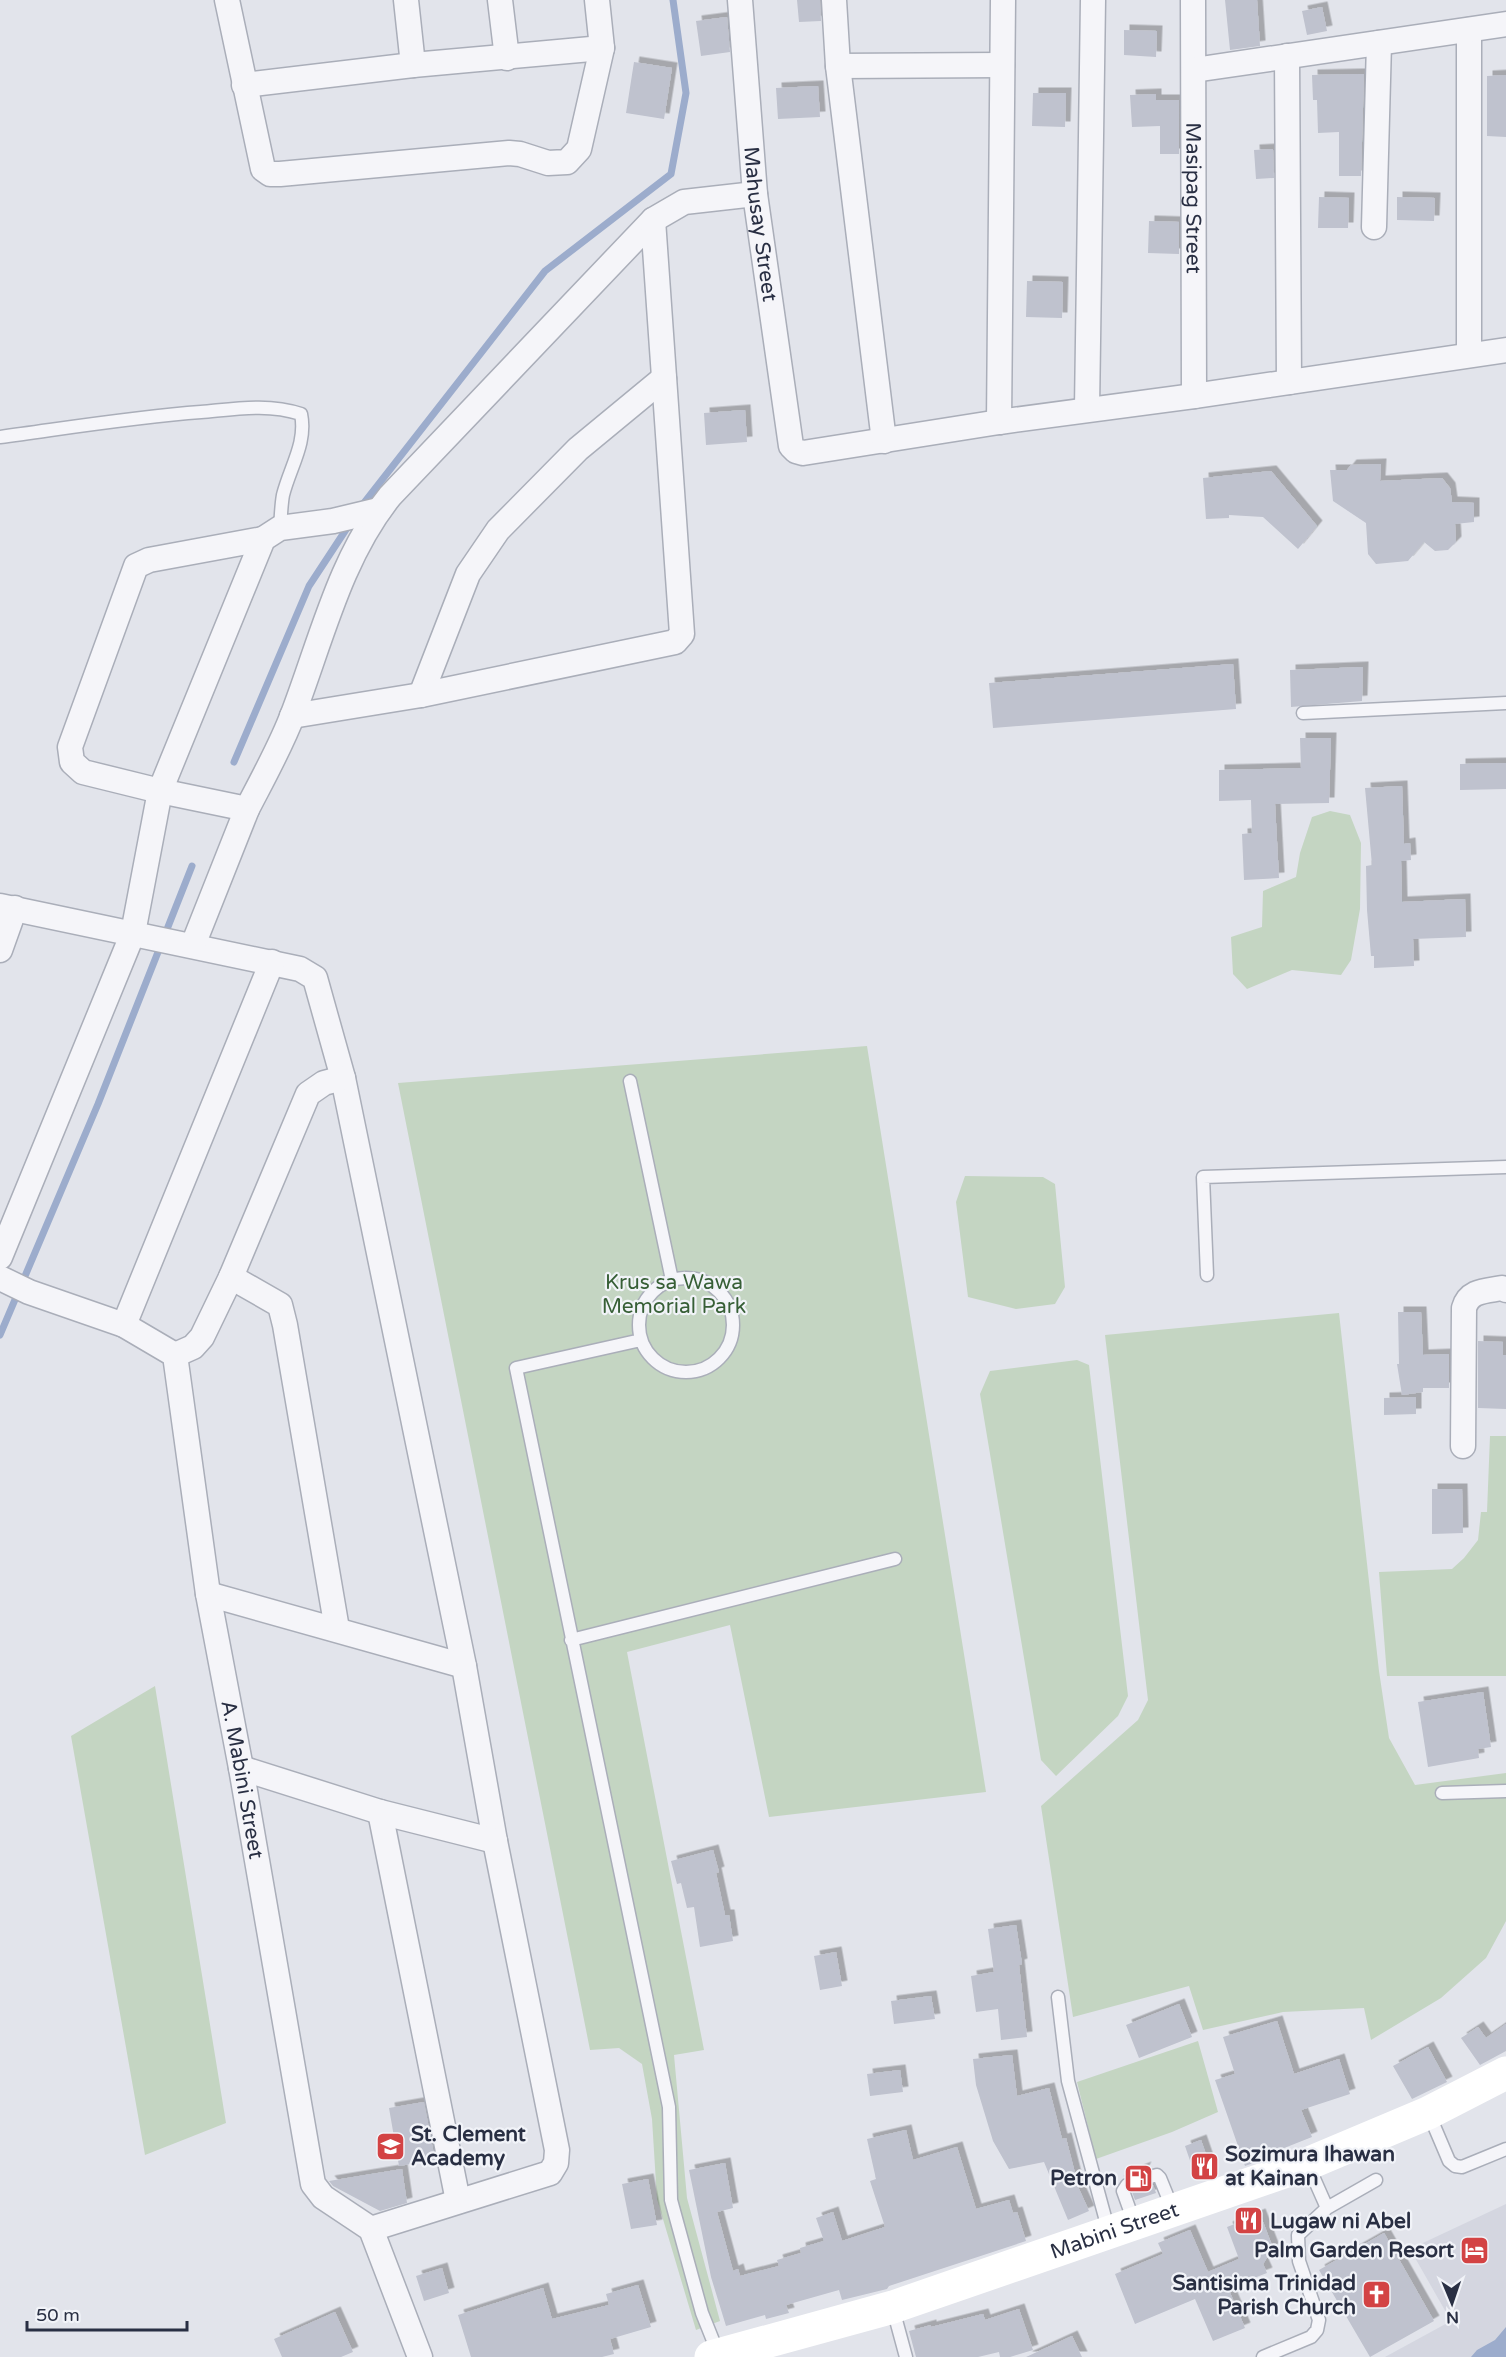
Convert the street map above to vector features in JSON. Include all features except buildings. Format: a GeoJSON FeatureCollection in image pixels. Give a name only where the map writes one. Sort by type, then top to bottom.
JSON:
{"type":"FeatureCollection","features":[{"type":"Feature","properties":{"kind":"main road","name":"Mabini Street"},"geometry":{"type":"LineString","coordinates":[[715,2356],[893,2307],[1307,2164],[1428,2113],[1506,2073]]}},
{"type":"Feature","properties":{"kind":"street"},"geometry":{"type":"LineString","coordinates":[[227,0],[263,169],[270,174],[509,153],[548,163],[567,162],[579,149],[602,48],[597,0]]}},
{"type":"Feature","properties":{"kind":"street"},"geometry":{"type":"LineString","coordinates":[[406,0],[413,65]]}},
{"type":"Feature","properties":{"kind":"street"},"geometry":{"type":"LineString","coordinates":[[500,0],[507,58]]}},
{"type":"Feature","properties":{"kind":"street","name":"Mahusay Street"},"geometry":{"type":"LineString","coordinates":[[740,0],[755,194],[791,446],[803,453],[884,441]]}},
{"type":"Feature","properties":{"kind":"street"},"geometry":{"type":"LineString","coordinates":[[834,0],[838,66],[884,441],[1087,409],[1194,396],[1506,350]]}},
{"type":"Feature","properties":{"kind":"street"},"geometry":{"type":"LineString","coordinates":[[999,422],[1003,0]]}},
{"type":"Feature","properties":{"kind":"street"},"geometry":{"type":"LineString","coordinates":[[1087,409],[1093,0]]}},
{"type":"Feature","properties":{"kind":"street","name":"Masipag Street"},"geometry":{"type":"LineString","coordinates":[[1193,0],[1194,396]]}},
{"type":"Feature","properties":{"kind":"street"},"geometry":{"type":"LineString","coordinates":[[1194,70],[1506,24]]}},
{"type":"Feature","properties":{"kind":"street"},"geometry":{"type":"LineString","coordinates":[[1469,30],[1469,354]]}},
{"type":"Feature","properties":{"kind":"street"},"geometry":{"type":"LineString","coordinates":[[1374,227],[1379,43]]}},
{"type":"Feature","properties":{"kind":"street"},"geometry":{"type":"LineString","coordinates":[[244,85],[413,65],[602,48]]}},
{"type":"Feature","properties":{"kind":"street"},"geometry":{"type":"LineString","coordinates":[[1287,56],[1289,382]]}},
{"type":"Feature","properties":{"kind":"street"},"geometry":{"type":"LineString","coordinates":[[838,66],[1002,65]]}},
{"type":"Feature","properties":{"kind":"street"},"geometry":{"type":"LineString","coordinates":[[185,944],[292,717],[347,570],[374,511],[653,220],[684,202],[755,194]]}},
{"type":"Feature","properties":{"kind":"street"},"geometry":{"type":"LineString","coordinates":[[292,717],[421,695],[675,642],[680,639],[682,634],[653,220]]}},
{"type":"Feature","properties":{"kind":"street"},"geometry":{"type":"LineString","coordinates":[[421,695],[468,574],[498,530],[578,449],[664,378]]}},
{"type":"Feature","properties":{"kind":"street"},"geometry":{"type":"LineString","coordinates":[[247,809],[83,772],[72,762],[70,747],[136,566],[148,561],[374,511]]}},
{"type":"Feature","properties":{"kind":"street"},"geometry":{"type":"LineString","coordinates":[[0,1257],[143,935],[160,791],[271,533]]}},
{"type":"Feature","properties":{"kind":"street"},"geometry":{"type":"LineString","coordinates":[[0,950],[7,907],[272,962],[300,969],[315,978],[343,1078],[464,1666],[495,1840],[557,2150],[556,2163],[550,2173],[371,2229],[420,2357]]}},
{"type":"Feature","properties":{"kind":"street"},"geometry":{"type":"LineString","coordinates":[[124,1325],[272,962]]}},
{"type":"Feature","properties":{"kind":"street"},"geometry":{"type":"LineString","coordinates":[[13,1284],[124,1325],[175,1355],[193,1347],[202,1337],[231,1277],[308,1094],[324,1083],[343,1078]]}},
{"type":"Feature","properties":{"kind":"street"},"geometry":{"type":"LineString","coordinates":[[231,1277],[279,1305],[285,1325],[337,1629]]}},
{"type":"Feature","properties":{"kind":"street"},"geometry":{"type":"LineString","coordinates":[[1463,1446],[1464,1308],[1467,1299],[1472,1294],[1502,1288],[1506,1290]]}},
{"type":"Feature","properties":{"kind":"street","name":"A. Mabini Street"},"geometry":{"type":"LineString","coordinates":[[175,1355],[208,1594],[241,1768],[313,2184],[323,2197],[371,2229]]}},
{"type":"Feature","properties":{"kind":"street"},"geometry":{"type":"LineString","coordinates":[[208,1594],[464,1666]]}},
{"type":"Feature","properties":{"kind":"street"},"geometry":{"type":"LineString","coordinates":[[241,1768],[381,1812],[495,1840]]}},
{"type":"Feature","properties":{"kind":"street"},"geometry":{"type":"LineString","coordinates":[[381,1812],[458,2201]]}},
{"type":"Feature","properties":{"kind":"lane"},"geometry":{"type":"LineString","coordinates":[[0,437],[163,415],[265,406],[285,408],[301,414],[303,424],[298,451],[271,533]]}},
{"type":"Feature","properties":{"kind":"lane"},"geometry":{"type":"LineString","coordinates":[[1303,713],[1506,703]]}},
{"type":"Feature","properties":{"kind":"lane"},"geometry":{"type":"LineString","coordinates":[[630,1081],[672,1280]]}},
{"type":"Feature","properties":{"kind":"lane"},"geometry":{"type":"LineString","coordinates":[[1207,1275],[1203,1177],[1506,1167]]}},
{"type":"Feature","properties":{"kind":"lane"},"geometry":{"type":"LineString","coordinates":[[686,1278],[701,1280],[715,1287],[725,1297],[732,1311],[734,1325],[728,1347],[714,1364],[701,1370],[686,1373],[671,1370],[658,1363],[648,1353],[641,1340],[639,1325],[641,1311],[648,1297],[658,1287],[672,1280],[686,1278]]}},
{"type":"Feature","properties":{"kind":"lane"},"geometry":{"type":"LineString","coordinates":[[641,1340],[516,1368],[669,2107],[671,2200],[715,2356]]}},
{"type":"Feature","properties":{"kind":"lane"},"geometry":{"type":"LineString","coordinates":[[571,1640],[895,1559]]}},
{"type":"Feature","properties":{"kind":"lane"},"geometry":{"type":"LineString","coordinates":[[1442,1793],[1506,1791]]}},
{"type":"Feature","properties":{"kind":"lane"},"geometry":{"type":"LineString","coordinates":[[1058,1997],[1068,2081],[1122,2229]]}},
{"type":"Feature","properties":{"kind":"lane"},"geometry":{"type":"LineString","coordinates":[[1428,2113],[1449,2161],[1455,2166],[1462,2167],[1506,2149]]}},
{"type":"Feature","properties":{"kind":"lane"},"geometry":{"type":"LineString","coordinates":[[1307,2164],[1327,2208]]}},
{"type":"Feature","properties":{"kind":"lane"},"geometry":{"type":"LineString","coordinates":[[1150,2176],[1157,2175],[1160,2178],[1174,2211]]}},
{"type":"Feature","properties":{"kind":"lane"},"geometry":{"type":"LineString","coordinates":[[1263,2357],[1311,2337],[1317,2330],[1319,2320],[1299,2260],[1299,2235],[1327,2208],[1376,2180]]}},
{"type":"Feature","properties":{"kind":"lane"},"geometry":{"type":"LineString","coordinates":[[1122,2229],[1123,2191],[1127,2185]]}},
{"type":"Feature","properties":{"kind":"lane"},"geometry":{"type":"LineString","coordinates":[[893,2307],[906,2357]]}},
{"type":"Feature","properties":{"kind":"shaded area"},"geometry":{"type":"Polygon","coordinates":[[[1506,2204],[1506,2357],[1385,2357],[1451,2321],[1410,2249],[1506,2204]]]}},
{"type":"Feature","properties":{"kind":"green space"},"geometry":{"type":"Polygon","coordinates":[[[1330,811],[1350,815],[1361,843],[1360,909],[1351,960],[1341,975],[1292,970],[1247,989],[1233,974],[1231,937],[1262,927],[1263,891],[1296,877],[1300,853],[1312,817],[1330,811]]]}},
{"type":"Feature","properties":{"kind":"green space","name":"Krus sa Wawa Memorial Park"},"geometry":{"type":"Polygon","coordinates":[[[867,1046],[986,1792],[769,1817],[730,1625],[627,1652],[704,2050],[674,2055],[687,2198],[720,2321],[696,2330],[657,2199],[652,2119],[642,2064],[619,2048],[590,2050],[398,1083],[867,1046]]]}},
{"type":"Feature","properties":{"kind":"green space"},"geometry":{"type":"Polygon","coordinates":[[[965,1176],[1043,1177],[1055,1184],[1065,1287],[1055,1304],[1016,1309],[968,1297],[956,1202],[965,1176]]]}},
{"type":"Feature","properties":{"kind":"green space"},"geometry":{"type":"Polygon","coordinates":[[[1339,1313],[1379,1671],[1389,1738],[1415,1785],[1506,1773],[1506,1921],[1486,1958],[1441,1998],[1371,2040],[1364,2008],[1283,2012],[1203,2030],[1189,1986],[1073,2017],[1041,1806],[1138,1720],[1148,1700],[1105,1335],[1339,1313]]]}},
{"type":"Feature","properties":{"kind":"green space"},"geometry":{"type":"Polygon","coordinates":[[[1077,1360],[1089,1365],[1128,1696],[1118,1716],[1056,1776],[1041,1760],[980,1394],[990,1371],[1077,1360]]]}},
{"type":"Feature","properties":{"kind":"green space"},"geometry":{"type":"Polygon","coordinates":[[[1490,1436],[1506,1436],[1506,1676],[1387,1676],[1379,1572],[1452,1569],[1464,1558],[1478,1540],[1481,1512],[1487,1512],[1490,1436]]]}},
{"type":"Feature","properties":{"kind":"green space"},"geometry":{"type":"Polygon","coordinates":[[[155,1686],[226,2123],[145,2155],[71,1736],[155,1686]]]}},
{"type":"Feature","properties":{"kind":"green space"},"geometry":{"type":"Polygon","coordinates":[[[1198,2041],[1218,2112],[1172,2132],[1096,2159],[1077,2082],[1198,2041]]]}},
{"type":"Feature","properties":{"kind":"water"},"geometry":{"type":"Polygon","coordinates":[[[1506,2327],[1506,2357],[1471,2357],[1477,2350],[1495,2340],[1506,2327]]]}},
{"type":"Feature","properties":{"kind":"waterway"},"geometry":{"type":"LineString","coordinates":[[360,508],[545,271],[671,174],[686,93],[673,0]]}},
{"type":"Feature","properties":{"kind":"waterway"},"geometry":{"type":"LineString","coordinates":[[234,762],[309,586],[349,525]]}},
{"type":"Feature","properties":{"kind":"waterway"},"geometry":{"type":"LineString","coordinates":[[0,1335],[98,1104],[192,866]]}},
{"type":"Feature","properties":{"kind":"place","name":"St. Clement Academy"},"geometry":{"type":"Point","coordinates":[390,2146]}},
{"type":"Feature","properties":{"kind":"place","name":"Sozimura Ihawan at Kainan"},"geometry":{"type":"Point","coordinates":[1204,2166]}},
{"type":"Feature","properties":{"kind":"place","name":"Petron"},"geometry":{"type":"Point","coordinates":[1138,2178]}},
{"type":"Feature","properties":{"kind":"place","name":"Lugaw ni Abel"},"geometry":{"type":"Point","coordinates":[1249,2221]}},
{"type":"Feature","properties":{"kind":"place","name":"Palm Garden Resort"},"geometry":{"type":"Point","coordinates":[1475,2250]}},
{"type":"Feature","properties":{"kind":"place","name":"Santisima Trinidad Parish Church"},"geometry":{"type":"Point","coordinates":[1377,2295]}}]}
